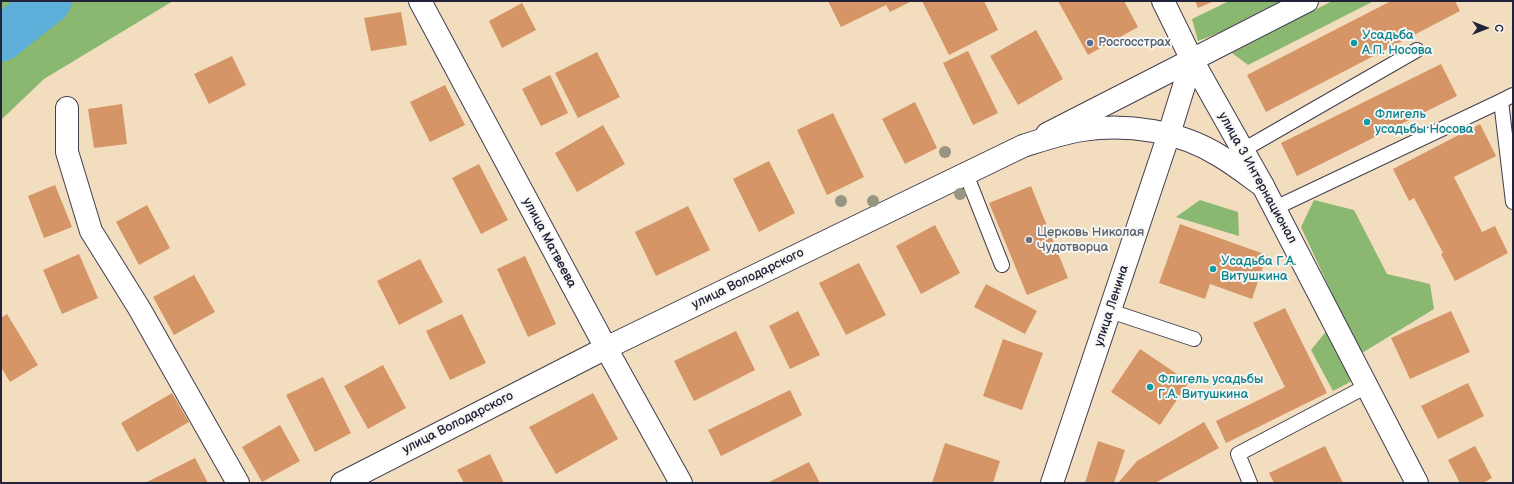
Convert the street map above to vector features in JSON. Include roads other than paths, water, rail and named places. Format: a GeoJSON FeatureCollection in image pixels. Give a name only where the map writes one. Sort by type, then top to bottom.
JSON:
{"type":"FeatureCollection","features":[{"type":"Feature","properties":{"kind":"street","name":"улица Матвеева"},"geometry":{"type":"LineString","coordinates":[[420,1],[606,348],[681,483]]}},
{"type":"Feature","properties":{"kind":"street","name":"улица 3 Интернационал"},"geometry":{"type":"LineString","coordinates":[[1163,1],[1192,60],[1275,208],[1417,483]]}},
{"type":"Feature","properties":{"kind":"street"},"geometry":{"type":"LineString","coordinates":[[1023,146],[1307,1]]}},
{"type":"Feature","properties":{"kind":"street","name":"улица Ленина"},"geometry":{"type":"LineString","coordinates":[[1052,483],[1169,134],[1192,60]]}},
{"type":"Feature","properties":{"kind":"street"},"geometry":{"type":"LineString","coordinates":[[67,108],[67,152],[91,231],[139,308],[238,483]]}},
{"type":"Feature","properties":{"kind":"street","name":"улица Володарского"},"geometry":{"type":"LineString","coordinates":[[342,483],[606,348],[1023,146],[1082,130],[1111,128],[1142,130],[1169,134],[1193,143],[1219,156],[1263,186]]}},
{"type":"Feature","properties":{"kind":"lane"},"geometry":{"type":"LineString","coordinates":[[1242,150],[1417,50]]}},
{"type":"Feature","properties":{"kind":"lane"},"geometry":{"type":"LineString","coordinates":[[1275,208],[1507,98],[1513,202]]}},
{"type":"Feature","properties":{"kind":"lane"},"geometry":{"type":"LineString","coordinates":[[966,174],[1002,265]]}},
{"type":"Feature","properties":{"kind":"lane"},"geometry":{"type":"LineString","coordinates":[[1110,311],[1194,339]]}},
{"type":"Feature","properties":{"kind":"lane"},"geometry":{"type":"LineString","coordinates":[[1250,483],[1238,454],[1367,386]]}},
{"type":"Feature","properties":{"kind":"waterway"},"geometry":{"type":"LineString","coordinates":[[1,39],[49,1]]}},
{"type":"Feature","properties":{"kind":"place","name":"Росгосстрах"},"geometry":{"type":"Point","coordinates":[1090,43]}},
{"type":"Feature","properties":{"kind":"place","name":"Усадьба А.П. Носова"},"geometry":{"type":"Point","coordinates":[1354,43]}},
{"type":"Feature","properties":{"kind":"place","name":"Флигель усадьбы Носова"},"geometry":{"type":"Point","coordinates":[1367,122]}},
{"type":"Feature","properties":{"kind":"place","name":"Церковь Николая Чудотворца"},"geometry":{"type":"Point","coordinates":[1029,240]}},
{"type":"Feature","properties":{"kind":"place","name":"Усадьба Г.А. Витушкина"},"geometry":{"type":"Point","coordinates":[1213,269]}},
{"type":"Feature","properties":{"kind":"place","name":"Флигель усадьбы Г.А. Витушкина"},"geometry":{"type":"Point","coordinates":[1150,387]}}]}
